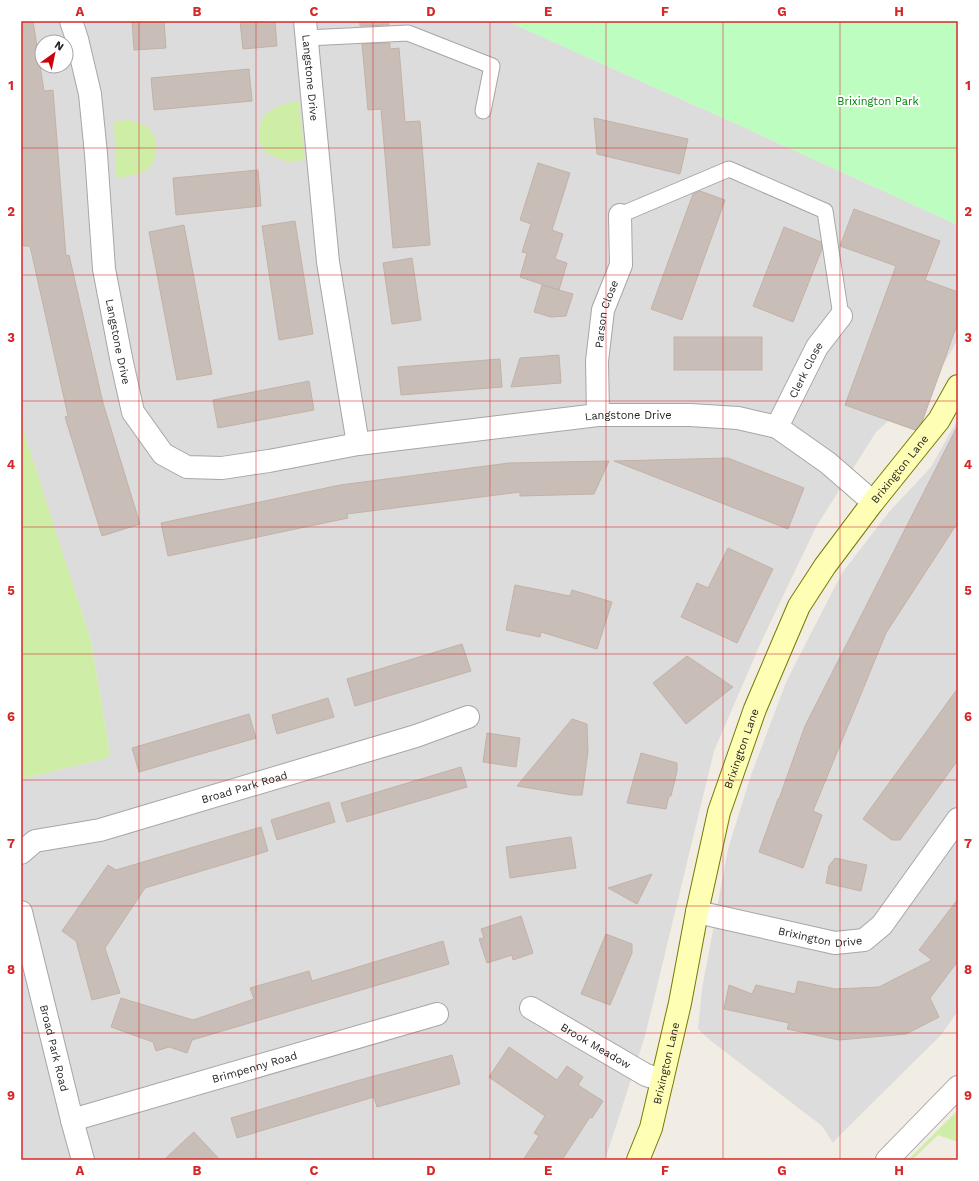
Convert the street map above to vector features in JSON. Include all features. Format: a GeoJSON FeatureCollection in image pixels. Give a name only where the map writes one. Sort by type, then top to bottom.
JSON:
{"type":"FeatureCollection","features":[{"type":"Feature","properties":{"kind":"street","name":"Langstone Drive"},"geometry":{"type":"LineString","coordinates":[[70,21],[77,39],[90,94],[104,269],[121,358],[133,412],[163,454],[187,467],[222,468],[269,461],[358,444],[598,415],[690,415],[738,418],[776,427],[828,462],[873,502]]}},
{"type":"Feature","properties":{"kind":"street","name":"Langstone Drive"},"geometry":{"type":"LineString","coordinates":[[306,30],[328,262],[358,444]]}},
{"type":"Feature","properties":{"kind":"street","name":"Parson Close"},"geometry":{"type":"LineString","coordinates":[[598,415],[597,361],[603,310],[621,264],[620,215]]}},
{"type":"Feature","properties":{"kind":"street","name":"Clerk Close"},"geometry":{"type":"LineString","coordinates":[[776,427],[817,347],[841,316]]}},
{"type":"Feature","properties":{"kind":"street","name":"Brixington Lane"},"geometry":{"type":"LineString","coordinates":[[638,1160],[651,1128],[680,1003],[697,912],[720,812],[755,709],[799,606],[825,566],[873,502],[939,420],[958,386]]}},
{"type":"Feature","properties":{"kind":"street","name":"Broad Park Road"},"geometry":{"type":"LineString","coordinates":[[21,853],[36,841],[100,830],[416,736],[468,717]]}},
{"type":"Feature","properties":{"kind":"street","name":"Brixington Drive"},"geometry":{"type":"LineString","coordinates":[[697,912],[835,943],[864,940],[882,925],[958,819]]}},
{"type":"Feature","properties":{"kind":"street","name":"Broad Park Road"},"geometry":{"type":"LineString","coordinates":[[21,912],[83,1160]]}},
{"type":"Feature","properties":{"kind":"street","name":"Brook Meadow"},"geometry":{"type":"LineString","coordinates":[[531,1008],[646,1075],[662,1080]]}},
{"type":"Feature","properties":{"kind":"street","name":"Brimpenny Road"},"geometry":{"type":"LineString","coordinates":[[72,1120],[437,1014]]}},
{"type":"Feature","properties":{"kind":"street"},"geometry":{"type":"LineString","coordinates":[[887,1160],[958,1087]]}},
{"type":"Feature","properties":{"kind":"lane"},"geometry":{"type":"LineString","coordinates":[[306,30],[408,33],[492,66],[483,111]]}},
{"type":"Feature","properties":{"kind":"lane"},"geometry":{"type":"LineString","coordinates":[[620,215],[729,169],[825,211],[841,316]]}},
{"type":"Feature","properties":{"kind":"shaded area"},"geometry":{"type":"Polygon","coordinates":[[[21,21],[507,21],[958,225],[958,339],[934,381],[876,432],[816,527],[761,642],[714,751],[645,1036],[605,1160],[21,1160],[21,779],[104,759],[110,754],[91,641],[21,423],[21,21]]]}},
{"type":"Feature","properties":{"kind":"shaded area"},"geometry":{"type":"Polygon","coordinates":[[[958,419],[958,1013],[941,1035],[833,1143],[822,1126],[711,1041],[698,1029],[702,989],[728,849],[751,775],[787,680],[842,573],[889,512],[931,467],[958,419]]]}},
{"type":"Feature","properties":{"kind":"green space","name":"Brixington Park"},"geometry":{"type":"Polygon","coordinates":[[[507,21],[958,21],[958,225],[732,122],[507,21]]]}},
{"type":"Feature","properties":{"kind":"green space"},"geometry":{"type":"Polygon","coordinates":[[[291,102],[299,102],[305,160],[288,162],[267,154],[259,141],[259,126],[265,114],[277,107],[291,102]]]}},
{"type":"Feature","properties":{"kind":"green space"},"geometry":{"type":"Polygon","coordinates":[[[129,120],[144,125],[151,131],[155,139],[156,155],[152,164],[146,170],[133,175],[116,178],[114,121],[129,120]]]}},
{"type":"Feature","properties":{"kind":"green space"},"geometry":{"type":"Polygon","coordinates":[[[21,423],[91,641],[110,754],[104,759],[21,779],[21,423]]]}},
{"type":"Feature","properties":{"kind":"green space"},"geometry":{"type":"Polygon","coordinates":[[[958,1110],[958,1142],[938,1135],[912,1160],[908,1160],[958,1110]]]}},
{"type":"Feature","properties":{"kind":"building"},"geometry":{"type":"Polygon","coordinates":[[[33,21],[35,34],[34,74],[41,74],[44,91],[53,90],[66,256],[69,255],[103,403],[140,524],[102,536],[65,417],[68,416],[30,246],[23,246],[21,221],[21,22],[33,21]]]}},
{"type":"Feature","properties":{"kind":"building"},"geometry":{"type":"Polygon","coordinates":[[[132,21],[164,21],[166,48],[134,50],[132,21]]]}},
{"type":"Feature","properties":{"kind":"building"},"geometry":{"type":"Polygon","coordinates":[[[240,21],[275,21],[277,46],[243,49],[240,21]]]}},
{"type":"Feature","properties":{"kind":"building"},"geometry":{"type":"Polygon","coordinates":[[[360,21],[388,21],[389,25],[360,26],[360,21]]]}},
{"type":"Feature","properties":{"kind":"building"},"geometry":{"type":"Polygon","coordinates":[[[390,43],[390,49],[399,48],[405,122],[420,121],[430,245],[393,248],[381,109],[368,110],[362,44],[390,43]]]}},
{"type":"Feature","properties":{"kind":"building"},"geometry":{"type":"Polygon","coordinates":[[[249,69],[252,101],[154,110],[151,78],[249,69]]]}},
{"type":"Feature","properties":{"kind":"building"},"geometry":{"type":"Polygon","coordinates":[[[594,118],[688,139],[680,174],[597,154],[594,118]]]}},
{"type":"Feature","properties":{"kind":"building"},"geometry":{"type":"Polygon","coordinates":[[[538,163],[570,173],[552,230],[563,234],[555,259],[567,263],[559,290],[520,277],[527,253],[522,252],[531,224],[520,220],[538,163]]]}},
{"type":"Feature","properties":{"kind":"building"},"geometry":{"type":"Polygon","coordinates":[[[258,170],[261,206],[176,215],[173,178],[258,170]]]}},
{"type":"Feature","properties":{"kind":"building"},"geometry":{"type":"Polygon","coordinates":[[[700,191],[725,200],[682,320],[651,309],[693,194],[700,191]]]}},
{"type":"Feature","properties":{"kind":"building"},"geometry":{"type":"Polygon","coordinates":[[[854,209],[940,241],[925,280],[958,292],[958,322],[922,422],[915,430],[845,405],[896,266],[840,246],[854,209]]]}},
{"type":"Feature","properties":{"kind":"building"},"geometry":{"type":"Polygon","coordinates":[[[295,221],[313,334],[279,340],[262,226],[295,221]]]}},
{"type":"Feature","properties":{"kind":"building"},"geometry":{"type":"Polygon","coordinates":[[[184,225],[212,374],[177,380],[149,232],[184,225]]]}},
{"type":"Feature","properties":{"kind":"building"},"geometry":{"type":"Polygon","coordinates":[[[784,227],[821,242],[822,249],[793,322],[753,306],[784,227]]]}},
{"type":"Feature","properties":{"kind":"building"},"geometry":{"type":"Polygon","coordinates":[[[412,258],[421,320],[392,324],[383,263],[412,258]]]}},
{"type":"Feature","properties":{"kind":"building"},"geometry":{"type":"Polygon","coordinates":[[[542,285],[573,294],[566,316],[551,317],[534,312],[542,285]]]}},
{"type":"Feature","properties":{"kind":"building"},"geometry":{"type":"Polygon","coordinates":[[[674,337],[762,337],[762,370],[674,370],[674,337]]]}},
{"type":"Feature","properties":{"kind":"building"},"geometry":{"type":"Polygon","coordinates":[[[559,355],[561,383],[511,387],[520,358],[559,355]]]}},
{"type":"Feature","properties":{"kind":"building"},"geometry":{"type":"Polygon","coordinates":[[[500,359],[502,387],[401,395],[398,367],[500,359]]]}},
{"type":"Feature","properties":{"kind":"building"},"geometry":{"type":"Polygon","coordinates":[[[309,381],[314,410],[218,428],[213,400],[309,381]]]}},
{"type":"Feature","properties":{"kind":"building"},"geometry":{"type":"Polygon","coordinates":[[[958,425],[958,522],[886,633],[813,811],[822,815],[803,868],[759,852],[805,726],[958,425]]]}},
{"type":"Feature","properties":{"kind":"building"},"geometry":{"type":"Polygon","coordinates":[[[728,458],[804,488],[788,529],[614,461],[728,458]]]}},
{"type":"Feature","properties":{"kind":"building"},"geometry":{"type":"Polygon","coordinates":[[[609,461],[594,494],[520,496],[520,492],[347,514],[348,518],[168,556],[161,523],[340,485],[509,463],[609,461]]]}},
{"type":"Feature","properties":{"kind":"building"},"geometry":{"type":"Polygon","coordinates":[[[728,548],[773,569],[737,643],[681,617],[697,583],[708,588],[728,548]]]}},
{"type":"Feature","properties":{"kind":"building"},"geometry":{"type":"Polygon","coordinates":[[[515,585],[570,596],[572,590],[612,602],[597,649],[541,632],[540,637],[506,630],[515,585]]]}},
{"type":"Feature","properties":{"kind":"building"},"geometry":{"type":"Polygon","coordinates":[[[462,644],[471,671],[355,706],[347,679],[462,644]]]}},
{"type":"Feature","properties":{"kind":"building"},"geometry":{"type":"Polygon","coordinates":[[[687,656],[733,687],[686,724],[653,683],[687,656]]]}},
{"type":"Feature","properties":{"kind":"building"},"geometry":{"type":"Polygon","coordinates":[[[958,688],[958,760],[900,840],[892,840],[863,819],[958,688]]]}},
{"type":"Feature","properties":{"kind":"building"},"geometry":{"type":"Polygon","coordinates":[[[328,698],[334,717],[277,734],[272,715],[328,698]]]}},
{"type":"Feature","properties":{"kind":"building"},"geometry":{"type":"Polygon","coordinates":[[[249,714],[256,738],[139,772],[132,748],[249,714]]]}},
{"type":"Feature","properties":{"kind":"building"},"geometry":{"type":"Polygon","coordinates":[[[572,719],[587,724],[588,752],[582,795],[572,795],[517,786],[572,719]]]}},
{"type":"Feature","properties":{"kind":"building"},"geometry":{"type":"Polygon","coordinates":[[[487,733],[520,738],[516,767],[483,762],[487,733]]]}},
{"type":"Feature","properties":{"kind":"building"},"geometry":{"type":"Polygon","coordinates":[[[641,753],[677,763],[677,771],[666,809],[627,803],[641,753]]]}},
{"type":"Feature","properties":{"kind":"building"},"geometry":{"type":"Polygon","coordinates":[[[461,767],[467,787],[347,822],[341,803],[461,767]]]}},
{"type":"Feature","properties":{"kind":"building"},"geometry":{"type":"Polygon","coordinates":[[[329,802],[335,822],[277,840],[271,820],[329,802]]]}},
{"type":"Feature","properties":{"kind":"building"},"geometry":{"type":"Polygon","coordinates":[[[261,827],[268,851],[145,888],[105,948],[120,993],[92,1000],[76,941],[62,931],[108,865],[116,870],[261,827]]]}},
{"type":"Feature","properties":{"kind":"building"},"geometry":{"type":"Polygon","coordinates":[[[571,837],[576,868],[510,878],[506,847],[571,837]]]}},
{"type":"Feature","properties":{"kind":"building"},"geometry":{"type":"Polygon","coordinates":[[[835,858],[867,865],[861,891],[826,883],[829,866],[835,858]]]}},
{"type":"Feature","properties":{"kind":"building"},"geometry":{"type":"Polygon","coordinates":[[[652,874],[637,904],[608,888],[652,874]]]}},
{"type":"Feature","properties":{"kind":"building"},"geometry":{"type":"Polygon","coordinates":[[[958,899],[958,961],[930,998],[939,1017],[906,1034],[839,1040],[787,1029],[789,1023],[724,1009],[729,985],[752,994],[756,985],[795,994],[798,981],[835,989],[879,987],[932,960],[919,950],[958,899]]]}},
{"type":"Feature","properties":{"kind":"building"},"geometry":{"type":"Polygon","coordinates":[[[521,916],[533,953],[513,960],[512,955],[487,963],[479,939],[484,938],[481,929],[521,916]]]}},
{"type":"Feature","properties":{"kind":"building"},"geometry":{"type":"Polygon","coordinates":[[[606,934],[632,944],[632,953],[610,1005],[581,994],[606,934]]]}},
{"type":"Feature","properties":{"kind":"building"},"geometry":{"type":"Polygon","coordinates":[[[443,941],[449,964],[192,1040],[187,1053],[169,1047],[156,1051],[153,1042],[111,1027],[121,998],[193,1020],[254,999],[250,988],[309,971],[312,981],[443,941]]]}},
{"type":"Feature","properties":{"kind":"building"},"geometry":{"type":"Polygon","coordinates":[[[509,1047],[557,1080],[567,1066],[583,1077],[578,1085],[603,1101],[592,1118],[590,1117],[562,1160],[523,1160],[539,1136],[534,1133],[545,1116],[489,1077],[509,1047]]]}},
{"type":"Feature","properties":{"kind":"building"},"geometry":{"type":"Polygon","coordinates":[[[452,1055],[460,1084],[377,1107],[374,1097],[237,1138],[231,1118],[356,1081],[452,1055]]]}},
{"type":"Feature","properties":{"kind":"building"},"geometry":{"type":"Polygon","coordinates":[[[194,1132],[220,1160],[164,1160],[186,1139],[194,1132]]]}}]}
